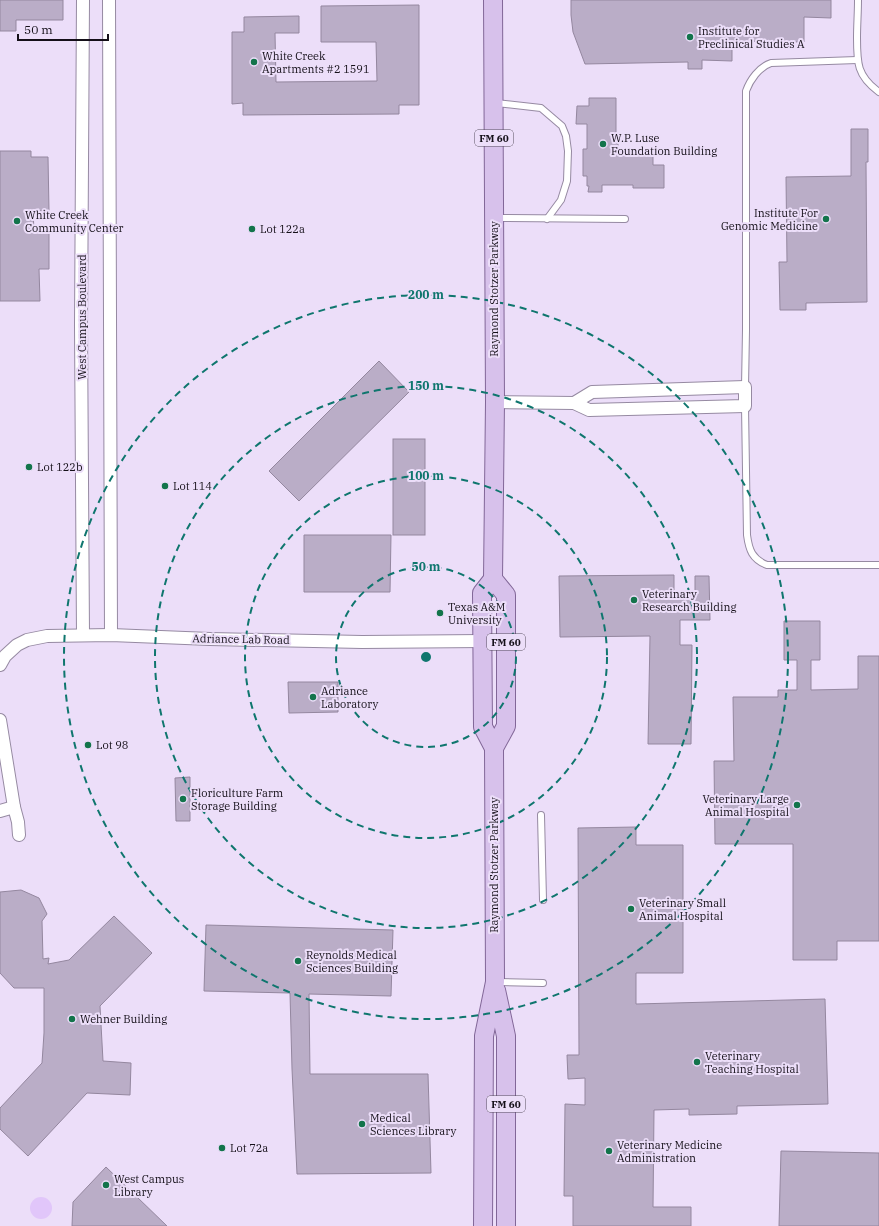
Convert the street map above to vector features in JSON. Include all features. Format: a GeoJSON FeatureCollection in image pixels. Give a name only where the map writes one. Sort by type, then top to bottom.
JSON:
{"type":"FeatureCollection","features":[{"type":"Feature","properties":{"kind":"main road","name":"Raymond Stotzer Parkway"},"geometry":{"type":"LineString","coordinates":[[483,1226],[484,1036],[494,982],[494,748],[483,727],[482,592],[493,579],[495,402],[493,0]]}},
{"type":"Feature","properties":{"kind":"main road","name":"Raymond Stotzer Parkway"},"geometry":{"type":"LineString","coordinates":[[493,579],[506,595],[506,726],[494,748]]}},
{"type":"Feature","properties":{"kind":"main road"},"geometry":{"type":"LineString","coordinates":[[483,641],[489,645],[494,652],[494,691],[506,710]]}},
{"type":"Feature","properties":{"kind":"main road","name":"Raymond Stotzer Parkway"},"geometry":{"type":"LineString","coordinates":[[494,982],[506,1036],[506,1226]]}},
{"type":"Feature","properties":{"kind":"main road"},"geometry":{"type":"LineString","coordinates":[[484,1122],[506,1122]]}},
{"type":"Feature","properties":{"kind":"street","name":"West Campus Boulevard"},"geometry":{"type":"LineString","coordinates":[[83,0],[81,326],[83,635]]}},
{"type":"Feature","properties":{"kind":"street"},"geometry":{"type":"LineString","coordinates":[[109,0],[111,634]]}},
{"type":"Feature","properties":{"kind":"street"},"geometry":{"type":"LineString","coordinates":[[495,402],[574,403],[589,410],[745,406],[745,387],[592,392],[574,403]]}},
{"type":"Feature","properties":{"kind":"street","name":"Adriance Lab Road"},"geometry":{"type":"LineString","coordinates":[[2,661],[17,645],[37,637],[83,635],[111,634],[210,639],[355,642],[483,641]]}},
{"type":"Feature","properties":{"kind":"street"},"geometry":{"type":"LineString","coordinates":[[0,720],[19,835]]}},
{"type":"Feature","properties":{"kind":"street"},"geometry":{"type":"LineString","coordinates":[[0,811],[14,807]]}},
{"type":"Feature","properties":{"kind":"lane"},"geometry":{"type":"LineString","coordinates":[[858,0],[857,60],[865,79],[871,87],[879,92]]}},
{"type":"Feature","properties":{"kind":"lane"},"geometry":{"type":"LineString","coordinates":[[745,387],[746,91],[748,86],[762,68],[771,62],[857,60]]}},
{"type":"Feature","properties":{"kind":"lane"},"geometry":{"type":"LineString","coordinates":[[494,102],[541,108],[562,126],[566,136],[568,151],[567,181],[561,200],[547,219]]}},
{"type":"Feature","properties":{"kind":"lane"},"geometry":{"type":"LineString","coordinates":[[494,218],[625,219]]}},
{"type":"Feature","properties":{"kind":"lane"},"geometry":{"type":"LineString","coordinates":[[745,406],[747,535],[748,546],[756,559],[767,565],[879,565]]}},
{"type":"Feature","properties":{"kind":"lane"},"geometry":{"type":"LineString","coordinates":[[541,816],[542,900]]}},
{"type":"Feature","properties":{"kind":"lane"},"geometry":{"type":"LineString","coordinates":[[494,982],[543,983]]}},
{"type":"Feature","properties":{"kind":"shaded area"},"geometry":{"type":"Polygon","coordinates":[[[41,1197],[49,1200],[52,1208],[49,1216],[41,1219],[33,1216],[30,1208],[33,1200],[41,1197]]]}},
{"type":"Feature","properties":{"kind":"building"},"geometry":{"type":"Polygon","coordinates":[[[0,0],[63,0],[63,20],[16,20],[16,31],[0,31],[0,0]]]}},
{"type":"Feature","properties":{"kind":"building","name":"Institute for Preclinical Studies A"},"geometry":{"type":"Polygon","coordinates":[[[571,0],[831,0],[831,18],[804,17],[804,42],[732,41],[732,61],[702,60],[702,69],[688,69],[688,62],[585,64],[573,32],[571,0]]]}},
{"type":"Feature","properties":{"kind":"building","name":"White Creek Apartments #2 1591"},"geometry":{"type":"Polygon","coordinates":[[[419,5],[419,105],[399,105],[399,114],[243,115],[243,103],[232,104],[232,32],[244,32],[244,17],[299,16],[299,33],[275,33],[276,82],[377,81],[376,42],[321,42],[321,6],[419,5]]]}},
{"type":"Feature","properties":{"kind":"building","name":"W.P. Luse Foundation Building"},"geometry":{"type":"Polygon","coordinates":[[[589,98],[616,98],[616,139],[618,139],[618,154],[653,155],[653,165],[664,165],[664,188],[633,188],[633,185],[602,185],[602,192],[588,192],[589,186],[587,186],[587,176],[583,176],[583,149],[587,149],[587,124],[576,124],[577,106],[589,106],[589,98]]]}},
{"type":"Feature","properties":{"kind":"building","name":"Institute For Genomic Medicine"},"geometry":{"type":"Polygon","coordinates":[[[851,129],[868,129],[868,162],[866,162],[867,302],[806,303],[806,310],[780,310],[779,262],[787,262],[786,177],[851,176],[851,129]]]}},
{"type":"Feature","properties":{"kind":"building","name":"White Creek Community Center"},"geometry":{"type":"Polygon","coordinates":[[[0,151],[31,151],[31,157],[48,157],[49,211],[33,211],[34,231],[49,230],[49,269],[39,269],[40,301],[0,301],[0,151]]]}},
{"type":"Feature","properties":{"kind":"building"},"geometry":{"type":"Polygon","coordinates":[[[379,361],[409,392],[299,501],[269,471],[379,361]]]}},
{"type":"Feature","properties":{"kind":"building"},"geometry":{"type":"Polygon","coordinates":[[[393,439],[425,439],[425,535],[393,535],[393,439]]]}},
{"type":"Feature","properties":{"kind":"building"},"geometry":{"type":"Polygon","coordinates":[[[304,535],[391,535],[390,592],[304,592],[304,535]]]}},
{"type":"Feature","properties":{"kind":"building","name":"Veterinary Research Building"},"geometry":{"type":"Polygon","coordinates":[[[674,575],[674,592],[695,591],[695,576],[709,576],[710,620],[680,620],[680,645],[692,645],[691,744],[648,744],[650,636],[560,637],[559,576],[674,575]]]}},
{"type":"Feature","properties":{"kind":"building","name":"Veterinary Large Animal Hospital"},"geometry":{"type":"Polygon","coordinates":[[[784,621],[820,621],[820,660],[811,660],[811,690],[858,689],[858,656],[879,656],[879,941],[837,941],[837,960],[793,960],[793,844],[715,844],[714,761],[734,761],[733,697],[778,697],[778,690],[797,690],[797,660],[784,660],[784,621]]]}},
{"type":"Feature","properties":{"kind":"building","name":"Adriance Laboratory"},"geometry":{"type":"Polygon","coordinates":[[[288,682],[338,682],[338,712],[289,713],[288,682]]]}},
{"type":"Feature","properties":{"kind":"building","name":"Floriculture Farm Storage Building"},"geometry":{"type":"Polygon","coordinates":[[[190,777],[190,821],[176,821],[175,778],[190,777]]]}},
{"type":"Feature","properties":{"kind":"building"},"geometry":{"type":"Polygon","coordinates":[[[636,827],[636,845],[683,845],[683,973],[636,973],[636,1004],[825,999],[828,1104],[737,1106],[737,1114],[689,1115],[689,1109],[654,1110],[653,1207],[691,1207],[691,1226],[573,1226],[573,1196],[564,1196],[565,1104],[585,1105],[585,1078],[568,1079],[567,1055],[579,1055],[578,828],[636,827]]]}},
{"type":"Feature","properties":{"kind":"building","name":"Wehner Building"},"geometry":{"type":"Polygon","coordinates":[[[21,890],[39,898],[47,914],[42,921],[43,959],[49,958],[48,964],[69,960],[114,916],[152,953],[100,1006],[103,1061],[131,1063],[130,1095],[87,1093],[28,1156],[0,1129],[0,1108],[42,1063],[44,988],[14,988],[0,973],[0,892],[21,890]]]}},
{"type":"Feature","properties":{"kind":"building"},"geometry":{"type":"Polygon","coordinates":[[[206,925],[393,930],[391,996],[309,994],[310,1074],[428,1074],[431,1173],[297,1174],[290,993],[204,991],[206,925]]]}},
{"type":"Feature","properties":{"kind":"building"},"geometry":{"type":"Polygon","coordinates":[[[781,1151],[879,1153],[879,1226],[779,1226],[781,1151]]]}},
{"type":"Feature","properties":{"kind":"building","name":"West Campus Library"},"geometry":{"type":"Polygon","coordinates":[[[106,1167],[167,1226],[72,1226],[73,1202],[106,1167]]]}},
{"type":"Feature","properties":{"kind":"place","name":"Institute for Preclinical Studies A"},"geometry":{"type":"Point","coordinates":[690,37]}},
{"type":"Feature","properties":{"kind":"place","name":"White Creek Apartments #2 1591"},"geometry":{"type":"Point","coordinates":[254,62]}},
{"type":"Feature","properties":{"kind":"place","name":"W.P. Luse Foundation Building"},"geometry":{"type":"Point","coordinates":[603,144]}},
{"type":"Feature","properties":{"kind":"place","name":"Institute For Genomic Medicine"},"geometry":{"type":"Point","coordinates":[826,219]}},
{"type":"Feature","properties":{"kind":"place","name":"White Creek Community Center"},"geometry":{"type":"Point","coordinates":[17,221]}},
{"type":"Feature","properties":{"kind":"place","name":"Lot 122a"},"geometry":{"type":"Point","coordinates":[252,229]}},
{"type":"Feature","properties":{"kind":"place","name":"Lot 122b"},"geometry":{"type":"Point","coordinates":[29,467]}},
{"type":"Feature","properties":{"kind":"place","name":"Lot 114"},"geometry":{"type":"Point","coordinates":[165,486]}},
{"type":"Feature","properties":{"kind":"place","name":"Veterinary Research Building"},"geometry":{"type":"Point","coordinates":[634,600]}},
{"type":"Feature","properties":{"kind":"place","name":"Texas A&M University"},"geometry":{"type":"Point","coordinates":[440,613]}},
{"type":"Feature","properties":{"kind":"place","name":"Adriance Laboratory"},"geometry":{"type":"Point","coordinates":[313,697]}},
{"type":"Feature","properties":{"kind":"place","name":"Lot 98"},"geometry":{"type":"Point","coordinates":[88,745]}},
{"type":"Feature","properties":{"kind":"place","name":"Floriculture Farm Storage Building"},"geometry":{"type":"Point","coordinates":[183,799]}},
{"type":"Feature","properties":{"kind":"place","name":"Veterinary Large Animal Hospital"},"geometry":{"type":"Point","coordinates":[797,805]}},
{"type":"Feature","properties":{"kind":"place","name":"Veterinary Small Animal Hospital"},"geometry":{"type":"Point","coordinates":[631,909]}},
{"type":"Feature","properties":{"kind":"place","name":"Reynolds Medical Sciences Building"},"geometry":{"type":"Point","coordinates":[298,961]}},
{"type":"Feature","properties":{"kind":"place","name":"Wehner Building"},"geometry":{"type":"Point","coordinates":[72,1019]}},
{"type":"Feature","properties":{"kind":"place","name":"Veterinary Teaching Hospital"},"geometry":{"type":"Point","coordinates":[697,1062]}},
{"type":"Feature","properties":{"kind":"place","name":"Medical Sciences Library"},"geometry":{"type":"Point","coordinates":[362,1124]}},
{"type":"Feature","properties":{"kind":"place","name":"Lot 72a"},"geometry":{"type":"Point","coordinates":[222,1148]}},
{"type":"Feature","properties":{"kind":"place","name":"Veterinary Medicine Administration"},"geometry":{"type":"Point","coordinates":[609,1151]}},
{"type":"Feature","properties":{"kind":"place","name":"West Campus Library"},"geometry":{"type":"Point","coordinates":[106,1185]}}]}
